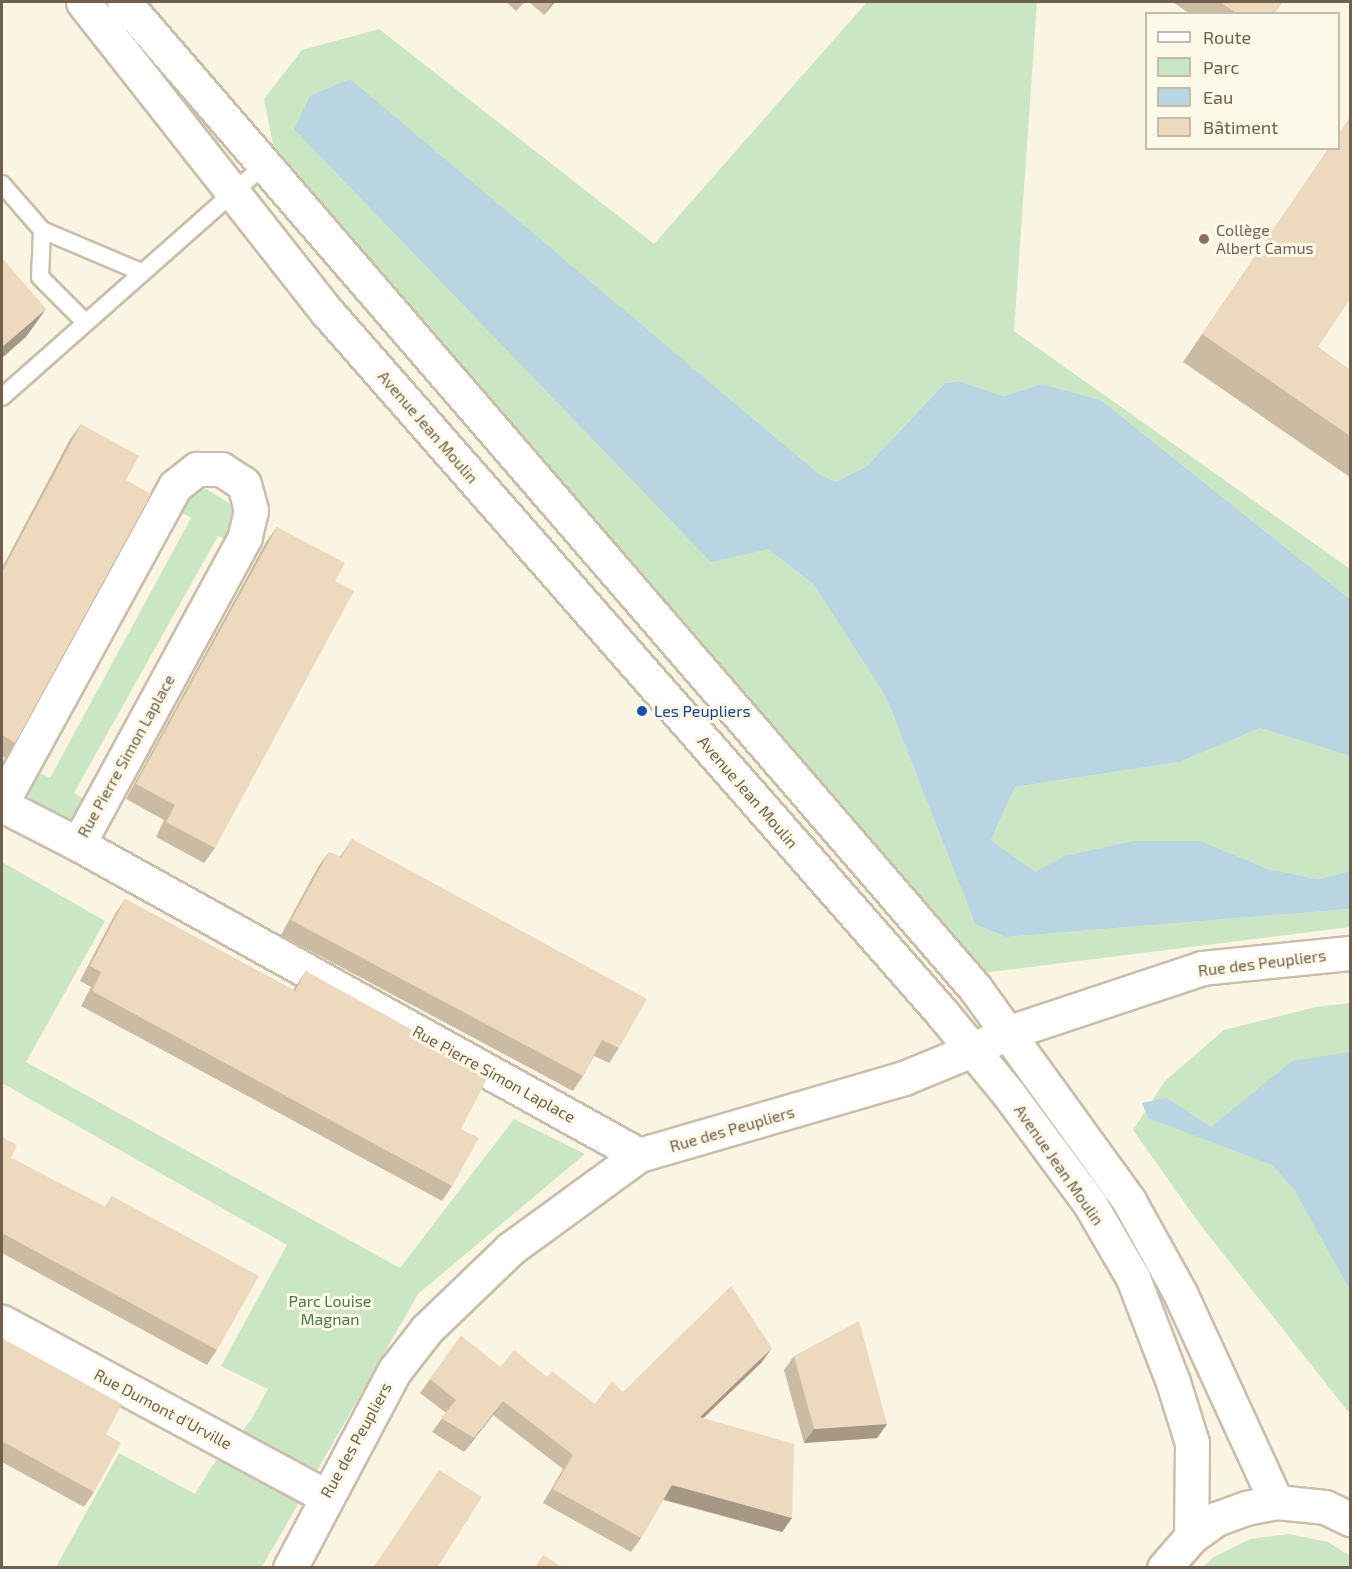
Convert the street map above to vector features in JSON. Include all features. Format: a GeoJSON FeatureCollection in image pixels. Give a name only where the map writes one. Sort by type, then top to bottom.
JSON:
{"type":"FeatureCollection","features":[{"type":"Feature","properties":{"kind":"main road","name":"Avenue Jean Moulin"},"geometry":{"type":"LineString","coordinates":[[83,2],[328,313],[972,1050],[1090,1204],[1133,1278],[1173,1382],[1192,1443],[1191,1537]]}},
{"type":"Feature","properties":{"kind":"main road","name":"Avenue Jean Moulin"},"geometry":{"type":"LineString","coordinates":[[124,2],[975,988],[1129,1201],[1180,1293],[1276,1502]]}},
{"type":"Feature","properties":{"kind":"main road","name":"Rue Pierre Simon Laplace"},"geometry":{"type":"LineString","coordinates":[[2,803],[176,486],[197,469],[221,469],[243,484],[251,510],[245,537],[78,844],[639,1155]]}},
{"type":"Feature","properties":{"kind":"main road"},"geometry":{"type":"LineString","coordinates":[[2,803],[78,844]]}},
{"type":"Feature","properties":{"kind":"main road","name":"Rue des Peupliers"},"geometry":{"type":"LineString","coordinates":[[290,1568],[325,1496],[395,1370],[427,1329],[510,1249],[639,1155],[904,1078],[972,1050],[1006,1033],[1202,968],[1350,953]]}},
{"type":"Feature","properties":{"kind":"main road","name":"Rue Dumont d'Urville"},"geometry":{"type":"LineString","coordinates":[[2,1322],[325,1496]]}},
{"type":"Feature","properties":{"kind":"main road"},"geometry":{"type":"LineString","coordinates":[[1164,1568],[1191,1537],[1216,1519],[1276,1502],[1325,1507],[1350,1519]]}},
{"type":"Feature","properties":{"kind":"lane"},"geometry":{"type":"LineString","coordinates":[[2,397],[265,164]]}},
{"type":"Feature","properties":{"kind":"lane"},"geometry":{"type":"LineString","coordinates":[[2,183],[42,230],[141,272]]}},
{"type":"Feature","properties":{"kind":"lane"},"geometry":{"type":"LineString","coordinates":[[42,230],[40,277],[85,322]]}},
{"type":"Feature","properties":{"kind":"green space"},"geometry":{"type":"Polygon","coordinates":[[[867,2],[1037,2],[1014,331],[1350,569],[1350,599],[1101,400],[1042,384],[1003,396],[959,381],[945,383],[867,466],[836,482],[819,474],[350,80],[768,549],[814,585],[886,697],[975,924],[1006,937],[1350,909],[1350,927],[982,973],[273,145],[264,99],[302,50],[379,29],[654,244],[867,2]]]}},
{"type":"Feature","properties":{"kind":"green space"},"geometry":{"type":"Polygon","coordinates":[[[206,489],[237,508],[228,541],[218,536],[74,793],[89,802],[82,815],[60,822],[33,806],[27,790],[38,772],[50,778],[191,518],[177,510],[186,494],[206,489]]]}},
{"type":"Feature","properties":{"kind":"green space"},"geometry":{"type":"Polygon","coordinates":[[[1260,728],[1350,756],[1350,871],[1318,879],[1268,869],[1201,841],[1133,841],[1067,855],[1035,873],[991,840],[1015,787],[1180,762],[1260,728]]]}},
{"type":"Feature","properties":{"kind":"green space","name":"Parc Louise Magnan"},"geometry":{"type":"Polygon","coordinates":[[[2,862],[105,921],[26,1062],[400,1268],[514,1119],[585,1154],[418,1294],[262,1567],[56,1567],[119,1453],[195,1494],[212,1466],[251,1420],[268,1389],[221,1366],[287,1245],[2,1083],[2,862]]]}},
{"type":"Feature","properties":{"kind":"green space"},"geometry":{"type":"Polygon","coordinates":[[[1350,1003],[1350,1414],[1199,1223],[1133,1130],[1165,1081],[1224,1030],[1316,1007],[1350,1003]]]}},
{"type":"Feature","properties":{"kind":"green space"},"geometry":{"type":"Polygon","coordinates":[[[1289,1534],[1328,1542],[1350,1556],[1350,1567],[1203,1567],[1214,1557],[1250,1539],[1289,1534]]]}},
{"type":"Feature","properties":{"kind":"water"},"geometry":{"type":"Polygon","coordinates":[[[350,79],[819,474],[836,482],[867,466],[945,383],[959,381],[1003,396],[1042,384],[1101,400],[1350,599],[1350,756],[1260,728],[1180,762],[1015,787],[991,840],[1035,872],[1067,855],[1133,841],[1201,841],[1268,869],[1318,879],[1350,871],[1350,909],[1006,937],[975,924],[886,697],[814,585],[768,549],[711,562],[294,129],[310,96],[350,79]]]}},
{"type":"Feature","properties":{"kind":"water"},"geometry":{"type":"Polygon","coordinates":[[[1350,1052],[1350,1290],[1294,1189],[1272,1165],[1148,1118],[1142,1103],[1167,1098],[1211,1127],[1292,1061],[1350,1052]]]}},
{"type":"Feature","properties":{"kind":"building"},"geometry":{"type":"Polygon","coordinates":[[[1220,2],[1282,2],[1275,12],[1234,12],[1220,2]]]}},
{"type":"Feature","properties":{"kind":"building"},"geometry":{"type":"Polygon","coordinates":[[[1350,117],[1350,299],[1318,347],[1350,370],[1350,436],[1202,334],[1328,150],[1340,150],[1340,132],[1350,117]]]}},
{"type":"Feature","properties":{"kind":"building"},"geometry":{"type":"Polygon","coordinates":[[[2,258],[46,309],[2,347],[2,258]]]}},
{"type":"Feature","properties":{"kind":"building"},"geometry":{"type":"Polygon","coordinates":[[[81,424],[139,456],[126,480],[151,494],[15,743],[2,735],[2,572],[81,424]]]}},
{"type":"Feature","properties":{"kind":"building"},"geometry":{"type":"Polygon","coordinates":[[[277,527],[345,563],[335,581],[354,591],[215,848],[166,822],[175,805],[136,784],[277,527]]]}},
{"type":"Feature","properties":{"kind":"building"},"geometry":{"type":"Polygon","coordinates":[[[352,839],[647,999],[619,1048],[602,1040],[583,1076],[291,920],[329,852],[341,858],[352,839]]]}},
{"type":"Feature","properties":{"kind":"building"},"geometry":{"type":"Polygon","coordinates":[[[125,899],[295,991],[306,971],[490,1073],[461,1129],[479,1138],[452,1186],[92,991],[101,972],[90,966],[125,899]]]}},
{"type":"Feature","properties":{"kind":"building"},"geometry":{"type":"Polygon","coordinates":[[[2,1137],[17,1145],[11,1158],[106,1207],[112,1196],[259,1276],[217,1350],[2,1233],[2,1137]]]}},
{"type":"Feature","properties":{"kind":"building"},"geometry":{"type":"Polygon","coordinates":[[[731,1286],[772,1348],[700,1417],[794,1444],[792,1518],[672,1485],[641,1538],[553,1489],[573,1455],[503,1401],[474,1438],[441,1418],[456,1400],[430,1379],[461,1336],[500,1367],[514,1350],[547,1377],[552,1371],[595,1404],[612,1381],[623,1392],[731,1286]]]}},
{"type":"Feature","properties":{"kind":"building"},"geometry":{"type":"Polygon","coordinates":[[[859,1321],[887,1424],[814,1429],[794,1356],[859,1321]]]}},
{"type":"Feature","properties":{"kind":"building"},"geometry":{"type":"Polygon","coordinates":[[[2,1338],[122,1404],[106,1434],[121,1443],[94,1492],[2,1441],[2,1338]]]}},
{"type":"Feature","properties":{"kind":"building"},"geometry":{"type":"Polygon","coordinates":[[[439,1470],[482,1497],[437,1568],[373,1568],[439,1470]]]}},
{"type":"Feature","properties":{"kind":"building"},"geometry":{"type":"Polygon","coordinates":[[[543,1555],[564,1568],[535,1568],[543,1555]]]}},
{"type":"Feature","properties":{"kind":"place","name":"Collège Albert Camus"},"geometry":{"type":"Point","coordinates":[1204,239]}},
{"type":"Feature","properties":{"kind":"place","name":"Les Peupliers"},"geometry":{"type":"Point","coordinates":[642,711]}}]}
